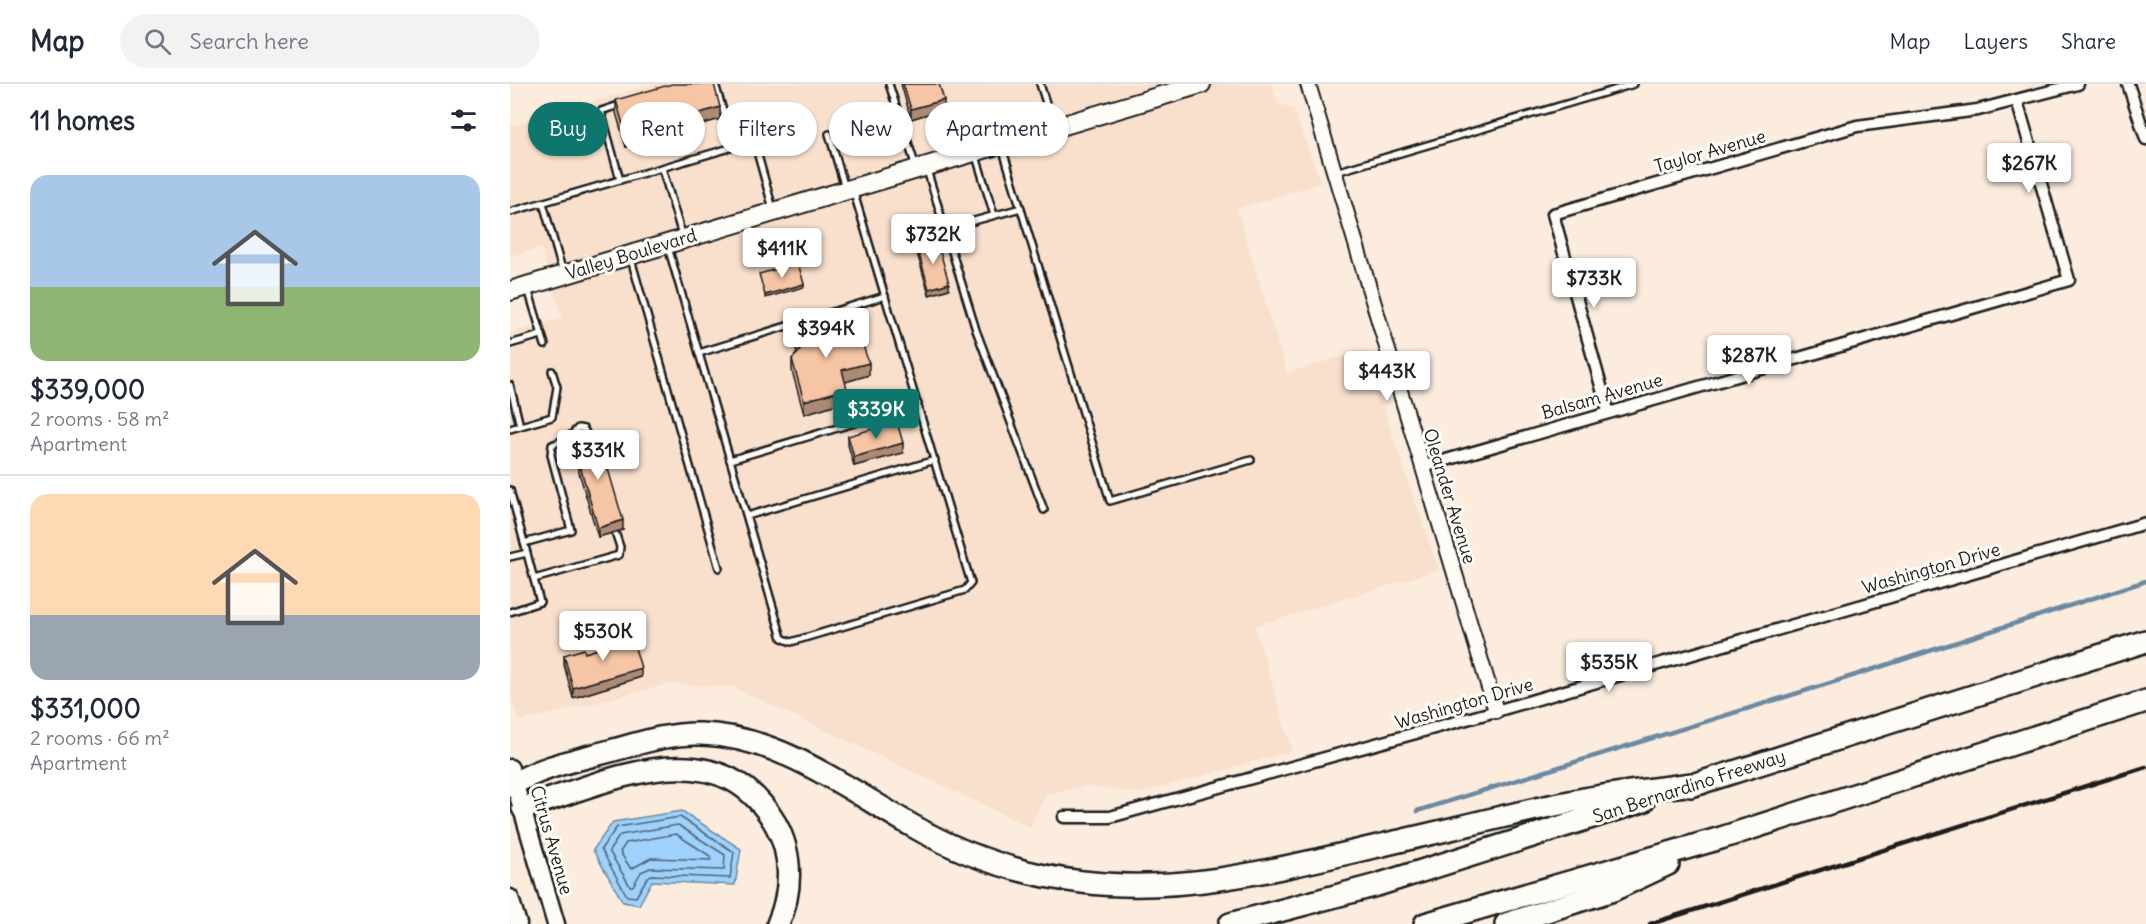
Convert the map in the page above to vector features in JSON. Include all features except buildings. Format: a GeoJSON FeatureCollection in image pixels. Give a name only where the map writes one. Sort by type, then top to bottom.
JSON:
{"type":"FeatureCollection","features":[{"type":"Feature","properties":{"kind":"highway","name":"San Bernardino Freeway"},"geometry":{"type":"LineString","coordinates":[[1230,924],[1377,885],[2146,641]]}},
{"type":"Feature","properties":{"kind":"highway"},"geometry":{"type":"LineString","coordinates":[[1425,924],[1721,838],[2146,701]]}},
{"type":"Feature","properties":{"kind":"highway"},"geometry":{"type":"LineString","coordinates":[[512,779],[666,736],[704,734],[736,738],[783,753],[840,783],[913,827],[1002,865],[1079,882],[1163,887],[1209,882],[1264,872],[1584,799],[1701,783]]}},
{"type":"Feature","properties":{"kind":"highway"},"geometry":{"type":"LineString","coordinates":[[524,808],[654,768],[689,766],[720,774],[753,795],[778,828],[786,853],[789,873],[786,904],[778,924]]}},
{"type":"Feature","properties":{"kind":"highway"},"geometry":{"type":"LineString","coordinates":[[1506,924],[1613,890],[1721,838]]}},
{"type":"Feature","properties":{"kind":"main road","name":"Valley Boulevard"},"geometry":{"type":"LineString","coordinates":[[1069,124],[1201,84]]}},
{"type":"Feature","properties":{"kind":"main road","name":"Valley Boulevard"},"geometry":{"type":"LineString","coordinates":[[519,288],[958,156]]}},
{"type":"Feature","properties":{"kind":"main road","name":"Citrus Avenue"},"geometry":{"type":"LineString","coordinates":[[512,779],[524,808],[556,924]]}},
{"type":"Feature","properties":{"kind":"main road"},"geometry":{"type":"LineString","coordinates":[[510,898],[518,924]]}},
{"type":"Feature","properties":{"kind":"street","name":"Oleander Avenue"},"geometry":{"type":"LineString","coordinates":[[1308,84],[1496,711]]}},
{"type":"Feature","properties":{"kind":"street","name":"Taylor Avenue"},"geometry":{"type":"LineString","coordinates":[[1608,411],[1553,214],[1857,126],[1978,110],[2078,84]]}},
{"type":"Feature","properties":{"kind":"street"},"geometry":{"type":"LineString","coordinates":[[2128,84],[2146,139]]}},
{"type":"Feature","properties":{"kind":"street","name":"Balsam Avenue"},"geometry":{"type":"LineString","coordinates":[[1422,466],[2069,280],[2017,101]]}},
{"type":"Feature","properties":{"kind":"street","name":"Washington Drive"},"geometry":{"type":"LineString","coordinates":[[1064,817],[1110,818],[1496,711],[2146,523]]}},
{"type":"Feature","properties":{"kind":"lane"},"geometry":{"type":"LineString","coordinates":[[715,84],[720,102]]}},
{"type":"Feature","properties":{"kind":"lane"},"geometry":{"type":"LineString","coordinates":[[889,84],[945,228],[976,330],[1044,510]]}},
{"type":"Feature","properties":{"kind":"lane"},"geometry":{"type":"LineString","coordinates":[[1041,84],[1046,102]]}},
{"type":"Feature","properties":{"kind":"lane"},"geometry":{"type":"LineString","coordinates":[[1334,173],[1634,84]]}},
{"type":"Feature","properties":{"kind":"lane"},"geometry":{"type":"LineString","coordinates":[[620,180],[601,111],[634,101]]}},
{"type":"Feature","properties":{"kind":"lane"},"geometry":{"type":"LineString","coordinates":[[510,212],[717,152]]}},
{"type":"Feature","properties":{"kind":"lane"},"geometry":{"type":"LineString","coordinates":[[758,156],[774,211]]}},
{"type":"Feature","properties":{"kind":"lane"},"geometry":{"type":"LineString","coordinates":[[662,168],[699,352],[782,638],[791,642],[965,590],[970,583],[885,296],[837,156]]}},
{"type":"Feature","properties":{"kind":"lane"},"geometry":{"type":"LineString","coordinates":[[976,156],[994,215]]}},
{"type":"Feature","properties":{"kind":"lane"},"geometry":{"type":"LineString","coordinates":[[1004,156],[1110,501],[1251,459]]}},
{"type":"Feature","properties":{"kind":"lane"},"geometry":{"type":"LineString","coordinates":[[543,203],[564,275]]}},
{"type":"Feature","properties":{"kind":"lane"},"geometry":{"type":"LineString","coordinates":[[905,240],[1021,208]]}},
{"type":"Feature","properties":{"kind":"lane"},"geometry":{"type":"LineString","coordinates":[[629,254],[719,568]]}},
{"type":"Feature","properties":{"kind":"lane"},"geometry":{"type":"LineString","coordinates":[[519,288],[544,345]]}},
{"type":"Feature","properties":{"kind":"lane"},"geometry":{"type":"LineString","coordinates":[[699,352],[885,296]]}},
{"type":"Feature","properties":{"kind":"lane"},"geometry":{"type":"LineString","coordinates":[[510,344],[541,335]]}},
{"type":"Feature","properties":{"kind":"lane"},"geometry":{"type":"LineString","coordinates":[[510,429],[552,417],[557,387],[552,371]]}},
{"type":"Feature","properties":{"kind":"lane"},"geometry":{"type":"LineString","coordinates":[[510,386],[520,426]]}},
{"type":"Feature","properties":{"kind":"lane"},"geometry":{"type":"LineString","coordinates":[[730,460],[918,404]]}},
{"type":"Feature","properties":{"kind":"lane"},"geometry":{"type":"LineString","coordinates":[[524,543],[572,530],[551,455],[552,446],[567,439],[578,428],[584,429],[592,446]]}},
{"type":"Feature","properties":{"kind":"lane"},"geometry":{"type":"LineString","coordinates":[[747,516],[934,460]]}},
{"type":"Feature","properties":{"kind":"lane"},"geometry":{"type":"LineString","coordinates":[[510,490],[540,602],[510,612]]}},
{"type":"Feature","properties":{"kind":"lane"},"geometry":{"type":"LineString","coordinates":[[534,579],[619,555],[620,547],[615,532]]}},
{"type":"Feature","properties":{"kind":"lane"},"geometry":{"type":"LineString","coordinates":[[510,557],[527,553]]}},
{"type":"Feature","properties":{"kind":"shaded area"},"geometry":{"type":"Polygon","coordinates":[[[654,84],[1271,84],[1277,102],[1293,109],[1321,183],[1237,209],[1287,373],[1363,350],[1439,570],[1255,626],[1292,751],[1140,793],[1084,786],[1046,794],[1030,827],[733,687],[669,684],[519,722],[510,693],[510,333],[562,318],[541,248],[510,256],[510,126],[528,121],[528,156],[608,156],[608,102],[592,102],[654,84]]]}},
{"type":"Feature","properties":{"kind":"water"},"geometry":{"type":"Polygon","coordinates":[[[682,811],[741,849],[735,885],[652,881],[639,905],[623,902],[593,850],[613,822],[682,811]]]}},
{"type":"Feature","properties":{"kind":"waterway"},"geometry":{"type":"LineString","coordinates":[[1417,811],[1840,680],[2146,581]]}},
{"type":"Feature","properties":{"kind":"railway"},"geometry":{"type":"LineString","coordinates":[[1650,924],[2146,767]]}}]}
